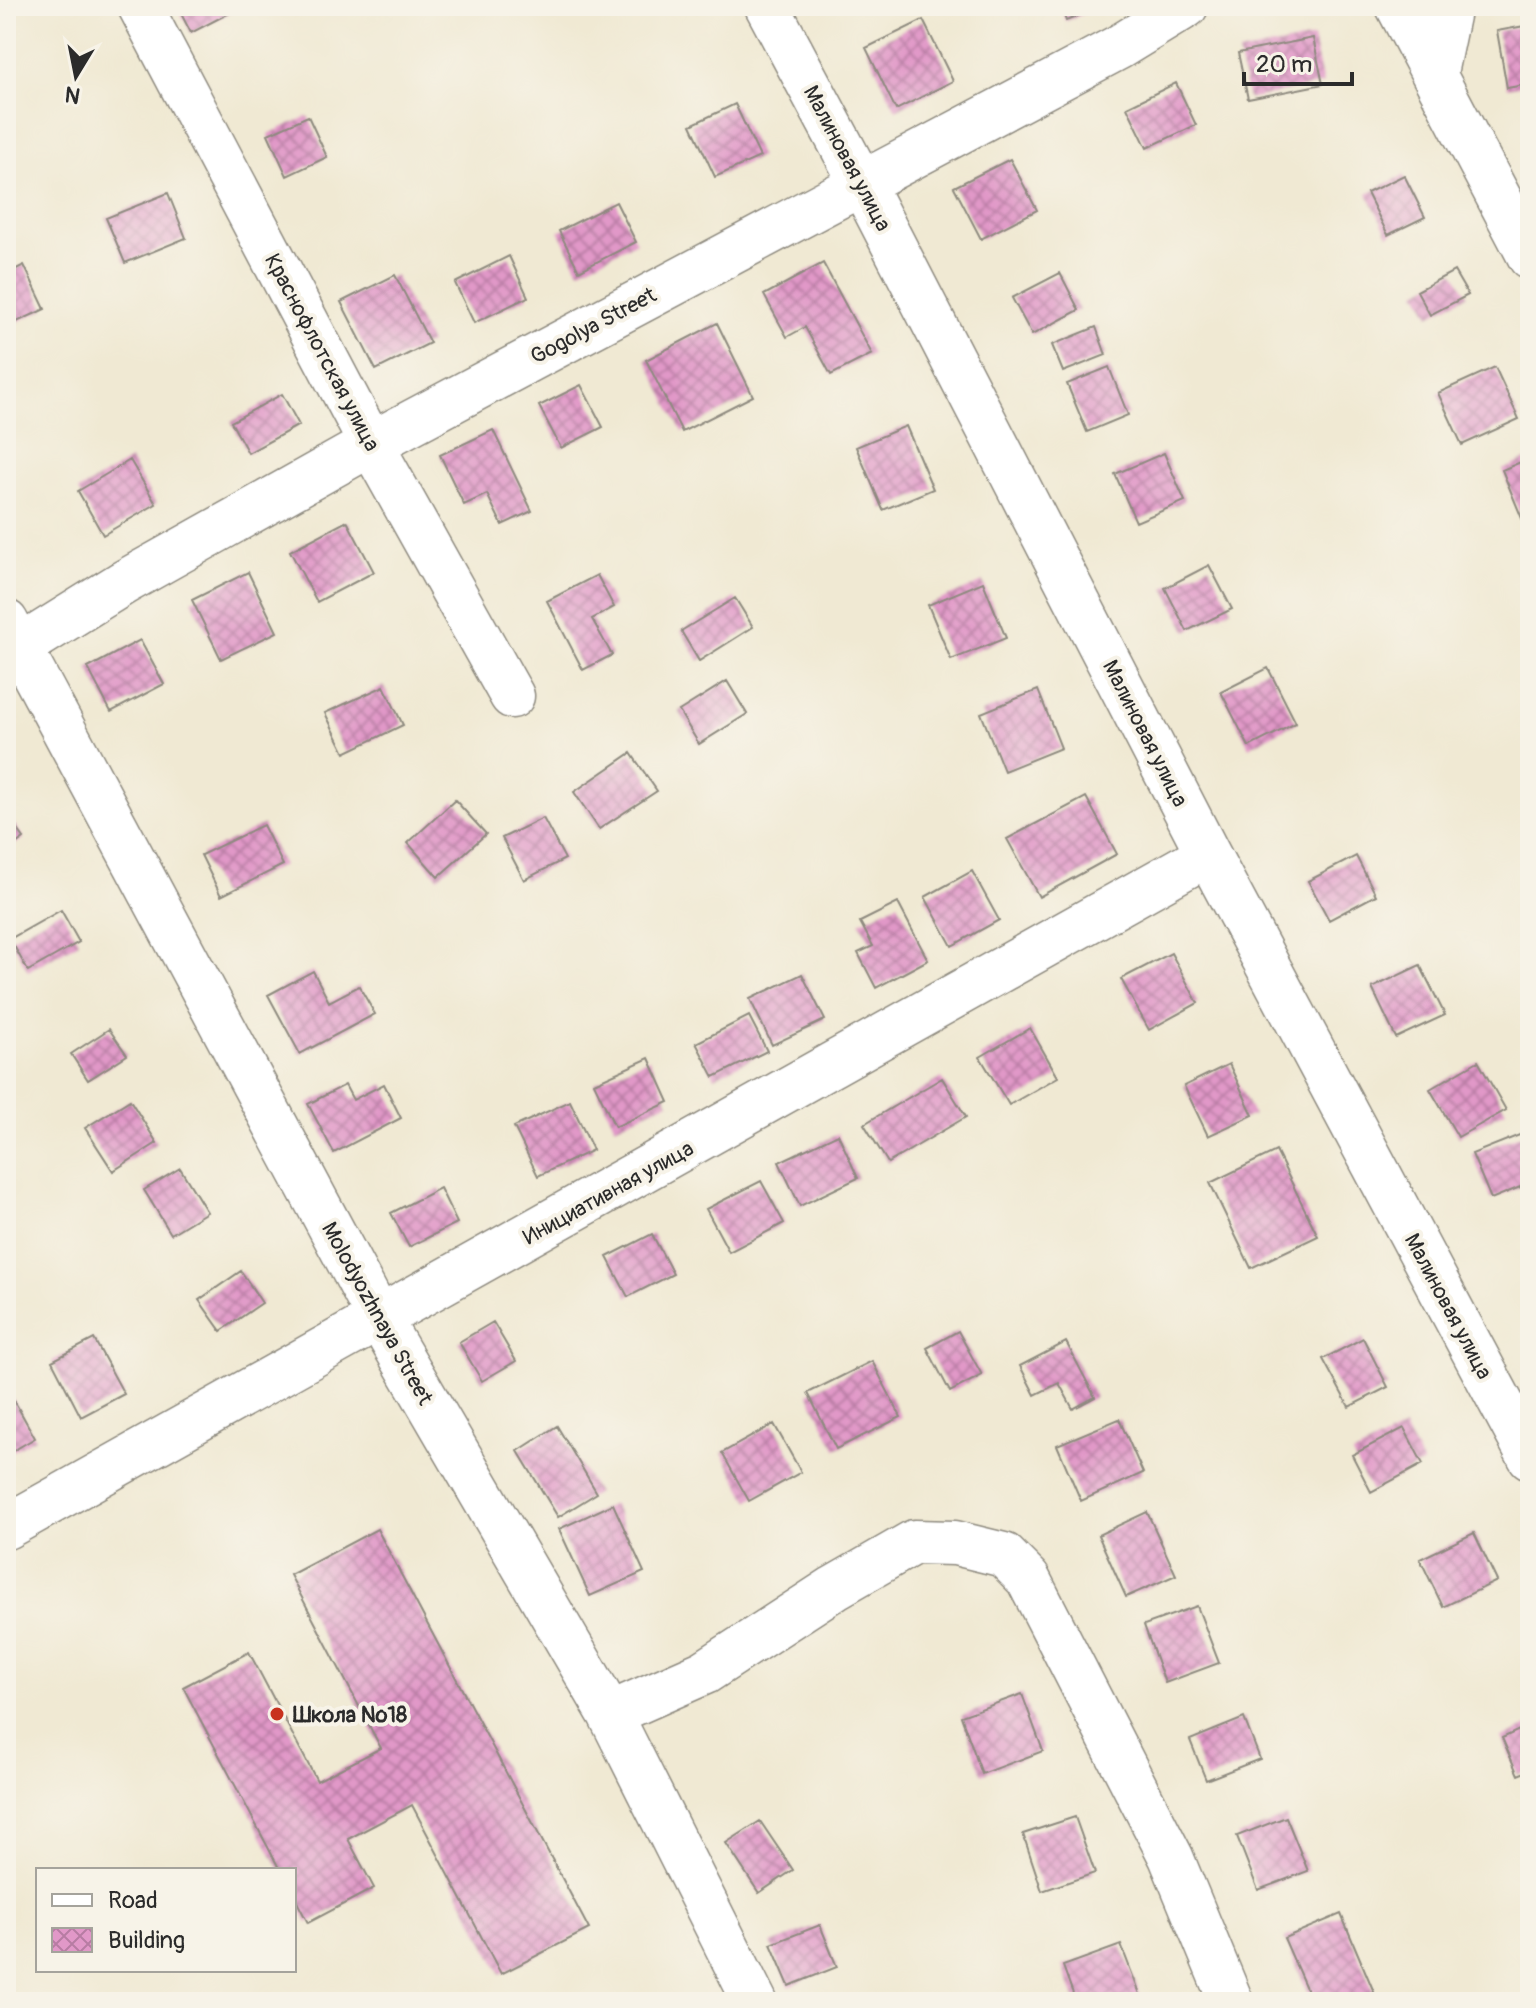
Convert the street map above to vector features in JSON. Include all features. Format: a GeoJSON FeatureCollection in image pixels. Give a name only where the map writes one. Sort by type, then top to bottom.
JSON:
{"type":"FeatureCollection","features":[{"type":"Feature","properties":{"kind":"street","name":"Краснофлотская улица"},"geometry":{"type":"LineString","coordinates":[[140,6],[371,444],[512,696]]}},
{"type":"Feature","properties":{"kind":"street","name":"Малиновая улица"},"geometry":{"type":"LineString","coordinates":[[767,6],[1208,854],[1530,1457]]}},
{"type":"Feature","properties":{"kind":"street","name":"Gogolya Street"},"geometry":{"type":"LineString","coordinates":[[10,642],[123,583],[371,444],[1119,47],[1186,6]]}},
{"type":"Feature","properties":{"kind":"street"},"geometry":{"type":"LineString","coordinates":[[1398,6],[1530,257]]}},
{"type":"Feature","properties":{"kind":"street"},"geometry":{"type":"LineString","coordinates":[[1435,73],[1449,6]]}},
{"type":"Feature","properties":{"kind":"street","name":"Molodyozhnaya Street"},"geometry":{"type":"LineString","coordinates":[[10,642],[380,1320],[610,1714],[755,2002]]}},
{"type":"Feature","properties":{"kind":"street","name":"Инициативная улица"},"geometry":{"type":"LineString","coordinates":[[6,1527],[1208,854]]}},
{"type":"Feature","properties":{"kind":"street"},"geometry":{"type":"LineString","coordinates":[[610,1714],[705,1672],[834,1588],[914,1542],[955,1543],[1004,1555],[1028,1579],[1171,1857],[1231,2002]]}},
{"type":"Feature","properties":{"kind":"building"},"geometry":{"type":"Polygon","coordinates":[[[177,6],[230,6],[233,11],[191,33],[177,6]]]}},
{"type":"Feature","properties":{"kind":"building"},"geometry":{"type":"Polygon","coordinates":[[[1060,6],[1103,6],[1066,21],[1060,6]]]}},
{"type":"Feature","properties":{"kind":"building"},"geometry":{"type":"Polygon","coordinates":[[[923,20],[953,81],[896,110],[866,48],[923,20]]]}},
{"type":"Feature","properties":{"kind":"building"},"geometry":{"type":"Polygon","coordinates":[[[1530,25],[1530,84],[1507,88],[1497,31],[1530,25]]]}},
{"type":"Feature","properties":{"kind":"building"},"geometry":{"type":"Polygon","coordinates":[[[1313,38],[1323,84],[1248,99],[1238,53],[1313,38]]]}},
{"type":"Feature","properties":{"kind":"building"},"geometry":{"type":"Polygon","coordinates":[[[1176,83],[1196,125],[1147,148],[1127,107],[1176,83]]]}},
{"type":"Feature","properties":{"kind":"building"},"geometry":{"type":"Polygon","coordinates":[[[735,104],[760,157],[715,177],[691,125],[735,104]]]}},
{"type":"Feature","properties":{"kind":"building"},"geometry":{"type":"Polygon","coordinates":[[[308,116],[327,157],[287,176],[268,134],[308,116]]]}},
{"type":"Feature","properties":{"kind":"building"},"geometry":{"type":"Polygon","coordinates":[[[1010,159],[1037,210],[981,239],[954,187],[1010,159]]]}},
{"type":"Feature","properties":{"kind":"building"},"geometry":{"type":"Polygon","coordinates":[[[1404,175],[1425,217],[1388,235],[1367,193],[1404,175]]]}},
{"type":"Feature","properties":{"kind":"building"},"geometry":{"type":"Polygon","coordinates":[[[168,193],[186,238],[125,263],[106,218],[168,193]]]}},
{"type":"Feature","properties":{"kind":"building"},"geometry":{"type":"Polygon","coordinates":[[[616,202],[636,242],[579,271],[559,231],[616,202]]]}},
{"type":"Feature","properties":{"kind":"building"},"geometry":{"type":"Polygon","coordinates":[[[509,256],[528,297],[474,323],[455,283],[509,256]]]}},
{"type":"Feature","properties":{"kind":"building"},"geometry":{"type":"Polygon","coordinates":[[[823,263],[872,354],[831,375],[805,327],[787,337],[764,295],[823,263]]]}},
{"type":"Feature","properties":{"kind":"building"},"geometry":{"type":"Polygon","coordinates":[[[24,265],[45,309],[6,327],[6,274],[24,265]]]}},
{"type":"Feature","properties":{"kind":"building"},"geometry":{"type":"Polygon","coordinates":[[[1454,271],[1468,295],[1430,315],[1417,291],[1454,271]]]}},
{"type":"Feature","properties":{"kind":"building"},"geometry":{"type":"Polygon","coordinates":[[[1060,273],[1079,310],[1032,335],[1012,298],[1060,273]]]}},
{"type":"Feature","properties":{"kind":"building"},"geometry":{"type":"Polygon","coordinates":[[[395,275],[430,343],[376,370],[341,302],[395,275]]]}},
{"type":"Feature","properties":{"kind":"building"},"geometry":{"type":"Polygon","coordinates":[[[717,323],[753,396],[682,432],[646,360],[717,323]]]}},
{"type":"Feature","properties":{"kind":"building"},"geometry":{"type":"Polygon","coordinates":[[[1096,327],[1106,355],[1063,372],[1052,345],[1096,327]]]}},
{"type":"Feature","properties":{"kind":"building"},"geometry":{"type":"Polygon","coordinates":[[[1109,367],[1128,415],[1087,432],[1067,384],[1109,367]]]}},
{"type":"Feature","properties":{"kind":"building"},"geometry":{"type":"Polygon","coordinates":[[[1495,367],[1519,419],[1462,445],[1438,393],[1495,367]]]}},
{"type":"Feature","properties":{"kind":"building"},"geometry":{"type":"Polygon","coordinates":[[[581,385],[603,427],[561,448],[539,406],[581,385]]]}},
{"type":"Feature","properties":{"kind":"building"},"geometry":{"type":"Polygon","coordinates":[[[282,394],[299,425],[248,453],[231,422],[282,394]]]}},
{"type":"Feature","properties":{"kind":"building"},"geometry":{"type":"Polygon","coordinates":[[[906,426],[933,489],[883,510],[856,447],[906,426]]]}},
{"type":"Feature","properties":{"kind":"building"},"geometry":{"type":"Polygon","coordinates":[[[493,430],[532,511],[502,525],[487,494],[464,505],[440,455],[493,430]]]}},
{"type":"Feature","properties":{"kind":"building"},"geometry":{"type":"Polygon","coordinates":[[[1164,453],[1185,501],[1136,522],[1115,474],[1164,453]]]}},
{"type":"Feature","properties":{"kind":"building"},"geometry":{"type":"Polygon","coordinates":[[[1530,458],[1530,518],[1523,521],[1502,470],[1530,458]]]}},
{"type":"Feature","properties":{"kind":"building"},"geometry":{"type":"Polygon","coordinates":[[[130,460],[156,504],[103,535],[78,491],[130,460]]]}},
{"type":"Feature","properties":{"kind":"building"},"geometry":{"type":"Polygon","coordinates":[[[347,521],[374,572],[317,602],[290,551],[347,521]]]}},
{"type":"Feature","properties":{"kind":"building"},"geometry":{"type":"Polygon","coordinates":[[[1209,565],[1232,609],[1187,631],[1165,588],[1209,565]]]}},
{"type":"Feature","properties":{"kind":"building"},"geometry":{"type":"Polygon","coordinates":[[[248,572],[277,632],[221,659],[192,600],[248,572]]]}},
{"type":"Feature","properties":{"kind":"building"},"geometry":{"type":"Polygon","coordinates":[[[597,575],[614,607],[592,619],[612,655],[583,670],[547,601],[597,575]]]}},
{"type":"Feature","properties":{"kind":"building"},"geometry":{"type":"Polygon","coordinates":[[[983,582],[1006,638],[951,660],[928,605],[983,582]]]}},
{"type":"Feature","properties":{"kind":"building"},"geometry":{"type":"Polygon","coordinates":[[[735,598],[753,627],[699,661],[681,631],[735,598]]]}},
{"type":"Feature","properties":{"kind":"building"},"geometry":{"type":"Polygon","coordinates":[[[140,640],[164,684],[111,712],[88,668],[140,640]]]}},
{"type":"Feature","properties":{"kind":"building"},"geometry":{"type":"Polygon","coordinates":[[[1268,668],[1296,723],[1249,747],[1221,692],[1268,668]]]}},
{"type":"Feature","properties":{"kind":"building"},"geometry":{"type":"Polygon","coordinates":[[[727,681],[747,714],[699,744],[679,711],[727,681]]]}},
{"type":"Feature","properties":{"kind":"building"},"geometry":{"type":"Polygon","coordinates":[[[384,686],[403,725],[345,753],[325,713],[384,686]]]}},
{"type":"Feature","properties":{"kind":"building"},"geometry":{"type":"Polygon","coordinates":[[[1038,690],[1061,748],[1004,771],[981,713],[1038,690]]]}},
{"type":"Feature","properties":{"kind":"building"},"geometry":{"type":"Polygon","coordinates":[[[631,753],[657,791],[599,829],[574,792],[631,753]]]}},
{"type":"Feature","properties":{"kind":"building"},"geometry":{"type":"Polygon","coordinates":[[[1086,797],[1117,854],[1039,897],[1007,839],[1086,797]]]}},
{"type":"Feature","properties":{"kind":"building"},"geometry":{"type":"Polygon","coordinates":[[[455,800],[486,834],[438,877],[408,843],[455,800]]]}},
{"type":"Feature","properties":{"kind":"building"},"geometry":{"type":"Polygon","coordinates":[[[6,813],[24,838],[6,851],[6,813]]]}},
{"type":"Feature","properties":{"kind":"building"},"geometry":{"type":"Polygon","coordinates":[[[543,818],[565,859],[524,880],[502,838],[543,818]]]}},
{"type":"Feature","properties":{"kind":"building"},"geometry":{"type":"Polygon","coordinates":[[[263,825],[283,865],[221,896],[201,855],[263,825]]]}},
{"type":"Feature","properties":{"kind":"building"},"geometry":{"type":"Polygon","coordinates":[[[1356,856],[1376,895],[1329,920],[1308,881],[1356,856]]]}},
{"type":"Feature","properties":{"kind":"building"},"geometry":{"type":"Polygon","coordinates":[[[972,871],[999,920],[952,946],[925,897],[972,871]]]}},
{"type":"Feature","properties":{"kind":"building"},"geometry":{"type":"Polygon","coordinates":[[[898,903],[928,960],[876,988],[858,953],[873,946],[860,922],[898,903]]]}},
{"type":"Feature","properties":{"kind":"building"},"geometry":{"type":"Polygon","coordinates":[[[61,910],[79,942],[28,971],[10,939],[61,910]]]}},
{"type":"Feature","properties":{"kind":"building"},"geometry":{"type":"Polygon","coordinates":[[[1171,953],[1198,1003],[1149,1030],[1121,979],[1171,953]]]}},
{"type":"Feature","properties":{"kind":"building"},"geometry":{"type":"Polygon","coordinates":[[[1420,965],[1445,1015],[1396,1038],[1372,988],[1420,965]]]}},
{"type":"Feature","properties":{"kind":"building"},"geometry":{"type":"Polygon","coordinates":[[[313,971],[329,1002],[359,986],[375,1014],[300,1054],[268,995],[313,971]]]}},
{"type":"Feature","properties":{"kind":"building"},"geometry":{"type":"Polygon","coordinates":[[[802,974],[825,1020],[772,1045],[750,999],[802,974]]]}},
{"type":"Feature","properties":{"kind":"building"},"geometry":{"type":"Polygon","coordinates":[[[749,1016],[767,1051],[714,1077],[696,1043],[749,1016]]]}},
{"type":"Feature","properties":{"kind":"building"},"geometry":{"type":"Polygon","coordinates":[[[1030,1028],[1058,1077],[1009,1105],[980,1057],[1030,1028]]]}},
{"type":"Feature","properties":{"kind":"building"},"geometry":{"type":"Polygon","coordinates":[[[109,1029],[127,1055],[88,1080],[71,1054],[109,1029]]]}},
{"type":"Feature","properties":{"kind":"building"},"geometry":{"type":"Polygon","coordinates":[[[649,1058],[669,1102],[615,1127],[594,1083],[649,1058]]]}},
{"type":"Feature","properties":{"kind":"building"},"geometry":{"type":"Polygon","coordinates":[[[1478,1061],[1506,1110],[1458,1137],[1430,1089],[1478,1061]]]}},
{"type":"Feature","properties":{"kind":"building"},"geometry":{"type":"Polygon","coordinates":[[[1229,1064],[1253,1115],[1208,1136],[1184,1086],[1229,1064]]]}},
{"type":"Feature","properties":{"kind":"building"},"geometry":{"type":"Polygon","coordinates":[[[942,1078],[966,1117],[888,1163],[864,1124],[942,1078]]]}},
{"type":"Feature","properties":{"kind":"building"},"geometry":{"type":"Polygon","coordinates":[[[384,1084],[401,1118],[334,1153],[308,1104],[345,1085],[353,1100],[384,1084]]]}},
{"type":"Feature","properties":{"kind":"building"},"geometry":{"type":"Polygon","coordinates":[[[130,1100],[157,1143],[113,1171],[85,1128],[130,1100]]]}},
{"type":"Feature","properties":{"kind":"building"},"geometry":{"type":"Polygon","coordinates":[[[570,1101],[593,1150],[538,1176],[514,1127],[570,1101]]]}},
{"type":"Feature","properties":{"kind":"building"},"geometry":{"type":"Polygon","coordinates":[[[1527,1132],[1530,1138],[1530,1183],[1491,1199],[1472,1154],[1527,1132]]]}},
{"type":"Feature","properties":{"kind":"building"},"geometry":{"type":"Polygon","coordinates":[[[838,1134],[858,1178],[800,1206],[779,1162],[838,1134]]]}},
{"type":"Feature","properties":{"kind":"building"},"geometry":{"type":"Polygon","coordinates":[[[1276,1151],[1318,1236],[1251,1268],[1210,1183],[1276,1151]]]}},
{"type":"Feature","properties":{"kind":"building"},"geometry":{"type":"Polygon","coordinates":[[[180,1168],[207,1212],[171,1234],[144,1190],[180,1168]]]}},
{"type":"Feature","properties":{"kind":"building"},"geometry":{"type":"Polygon","coordinates":[[[761,1181],[784,1223],[729,1252],[706,1209],[761,1181]]]}},
{"type":"Feature","properties":{"kind":"building"},"geometry":{"type":"Polygon","coordinates":[[[440,1188],[457,1223],[409,1247],[391,1213],[440,1188]]]}},
{"type":"Feature","properties":{"kind":"building"},"geometry":{"type":"Polygon","coordinates":[[[652,1234],[673,1274],[628,1297],[607,1257],[652,1234]]]}},
{"type":"Feature","properties":{"kind":"building"},"geometry":{"type":"Polygon","coordinates":[[[241,1271],[262,1303],[221,1331],[199,1300],[241,1271]]]}},
{"type":"Feature","properties":{"kind":"building"},"geometry":{"type":"Polygon","coordinates":[[[493,1322],[516,1361],[482,1381],[459,1342],[493,1322]]]}},
{"type":"Feature","properties":{"kind":"building"},"geometry":{"type":"Polygon","coordinates":[[[958,1331],[982,1375],[950,1392],[927,1348],[958,1331]]]}},
{"type":"Feature","properties":{"kind":"building"},"geometry":{"type":"Polygon","coordinates":[[[1363,1338],[1388,1387],[1349,1407],[1323,1359],[1363,1338]]]}},
{"type":"Feature","properties":{"kind":"building"},"geometry":{"type":"Polygon","coordinates":[[[94,1339],[124,1394],[81,1417],[52,1361],[94,1339]]]}},
{"type":"Feature","properties":{"kind":"building"},"geometry":{"type":"Polygon","coordinates":[[[1066,1342],[1095,1397],[1073,1409],[1059,1383],[1035,1395],[1020,1366],[1066,1342]]]}},
{"type":"Feature","properties":{"kind":"building"},"geometry":{"type":"Polygon","coordinates":[[[872,1361],[901,1417],[836,1449],[808,1393],[872,1361]]]}},
{"type":"Feature","properties":{"kind":"building"},"geometry":{"type":"Polygon","coordinates":[[[6,1386],[35,1438],[6,1455],[6,1386]]]}},
{"type":"Feature","properties":{"kind":"building"},"geometry":{"type":"Polygon","coordinates":[[[1119,1419],[1143,1473],[1081,1501],[1057,1445],[1119,1419]]]}},
{"type":"Feature","properties":{"kind":"building"},"geometry":{"type":"Polygon","coordinates":[[[774,1424],[801,1472],[749,1501],[722,1453],[774,1424]]]}},
{"type":"Feature","properties":{"kind":"building"},"geometry":{"type":"Polygon","coordinates":[[[557,1426],[597,1493],[558,1517],[518,1451],[557,1426]]]}},
{"type":"Feature","properties":{"kind":"building"},"geometry":{"type":"Polygon","coordinates":[[[1404,1428],[1423,1464],[1371,1492],[1352,1455],[1404,1428]]]}},
{"type":"Feature","properties":{"kind":"building"},"geometry":{"type":"Polygon","coordinates":[[[613,1504],[644,1572],[590,1596],[559,1529],[613,1504]]]}},
{"type":"Feature","properties":{"kind":"building"},"geometry":{"type":"Polygon","coordinates":[[[1147,1512],[1176,1575],[1126,1597],[1098,1535],[1147,1512]]]}},
{"type":"Feature","properties":{"kind":"building"},"geometry":{"type":"Polygon","coordinates":[[[377,1529],[589,1929],[501,1974],[412,1805],[348,1839],[374,1888],[308,1923],[296,1900],[296,1868],[279,1868],[183,1687],[249,1652],[317,1781],[381,1748],[290,1575],[377,1529]]]}},
{"type":"Feature","properties":{"kind":"building"},"geometry":{"type":"Polygon","coordinates":[[[1474,1533],[1497,1581],[1443,1607],[1420,1559],[1474,1533]]]}},
{"type":"Feature","properties":{"kind":"building"},"geometry":{"type":"Polygon","coordinates":[[[1197,1606],[1219,1663],[1165,1683],[1144,1625],[1197,1606]]]}},
{"type":"Feature","properties":{"kind":"building"},"geometry":{"type":"Polygon","coordinates":[[[1022,1694],[1043,1751],[982,1774],[961,1716],[1022,1694]]]}},
{"type":"Feature","properties":{"kind":"building"},"geometry":{"type":"Polygon","coordinates":[[[1244,1718],[1260,1759],[1206,1780],[1190,1740],[1244,1718]]]}},
{"type":"Feature","properties":{"kind":"building"},"geometry":{"type":"Polygon","coordinates":[[[1530,1725],[1530,1770],[1518,1775],[1502,1738],[1530,1725]]]}},
{"type":"Feature","properties":{"kind":"building"},"geometry":{"type":"Polygon","coordinates":[[[1075,1817],[1095,1873],[1042,1891],[1023,1834],[1075,1817]]]}},
{"type":"Feature","properties":{"kind":"building"},"geometry":{"type":"Polygon","coordinates":[[[1286,1817],[1308,1871],[1258,1890],[1237,1836],[1286,1817]]]}},
{"type":"Feature","properties":{"kind":"building"},"geometry":{"type":"Polygon","coordinates":[[[760,1821],[793,1870],[759,1893],[726,1843],[760,1821]]]}},
{"type":"Feature","properties":{"kind":"building"},"geometry":{"type":"Polygon","coordinates":[[[1341,1914],[1374,1992],[1352,2002],[1312,2002],[1284,1938],[1341,1914]]]}},
{"type":"Feature","properties":{"kind":"building"},"geometry":{"type":"Polygon","coordinates":[[[820,1925],[837,1967],[789,1986],[771,1944],[820,1925]]]}},
{"type":"Feature","properties":{"kind":"building"},"geometry":{"type":"Polygon","coordinates":[[[1121,1945],[1143,2002],[1076,2002],[1063,1966],[1121,1945]]]}},
{"type":"Feature","properties":{"kind":"place","name":"Школа №18"},"geometry":{"type":"Point","coordinates":[277,1714]}}]}
